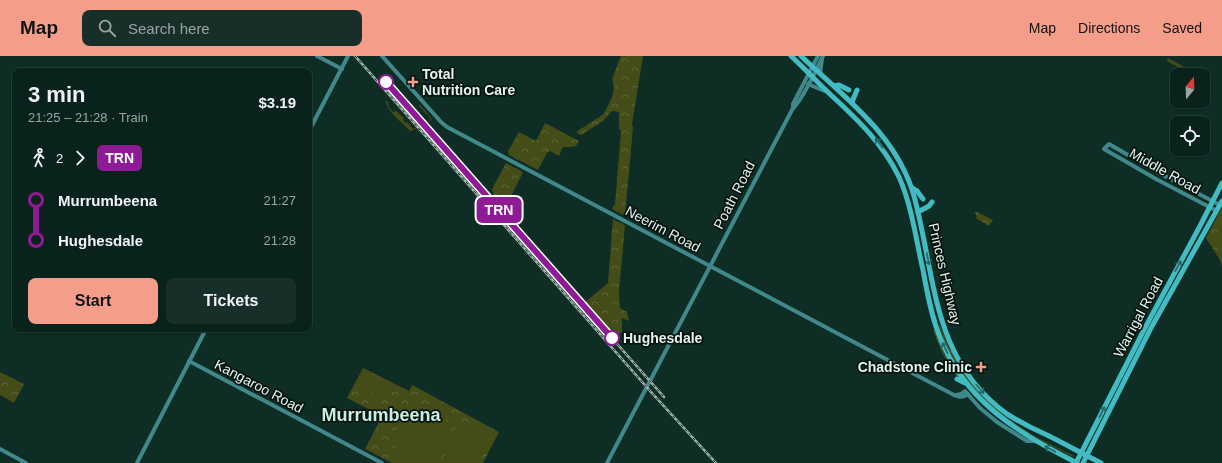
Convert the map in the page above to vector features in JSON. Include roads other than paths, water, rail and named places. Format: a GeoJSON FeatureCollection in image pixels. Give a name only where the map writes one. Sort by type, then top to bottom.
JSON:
{"type":"FeatureCollection","features":[{"type":"Feature","properties":{"kind":"highway"},"geometry":{"type":"LineString","coordinates":[[791,56],[809,78]]}},
{"type":"Feature","properties":{"kind":"highway","name":"Princes Highway"},"geometry":{"type":"LineString","coordinates":[[801,56],[872,122],[896,154],[912,188],[937,305],[945,331],[955,353],[967,373],[984,394],[999,408],[1016,419],[1101,463]]}},
{"type":"Feature","properties":{"kind":"highway","name":"Princes Highway"},"geometry":{"type":"LineString","coordinates":[[809,78],[827,91],[871,134],[886,153],[899,178],[908,205],[935,324],[948,354],[966,383],[980,399],[1010,425],[1067,460],[1076,463]]}},
{"type":"Feature","properties":{"kind":"highway"},"geometry":{"type":"LineString","coordinates":[[834,86],[839,85],[849,90]]}},
{"type":"Feature","properties":{"kind":"highway"},"geometry":{"type":"LineString","coordinates":[[852,102],[857,90]]}},
{"type":"Feature","properties":{"kind":"highway"},"geometry":{"type":"LineString","coordinates":[[896,183],[899,178]]}},
{"type":"Feature","properties":{"kind":"highway","name":"Warrigal Road"},"geometry":{"type":"LineString","coordinates":[[1076,463],[1222,183]]}},
{"type":"Feature","properties":{"kind":"highway"},"geometry":{"type":"LineString","coordinates":[[912,188],[917,191],[922,199]]}},
{"type":"Feature","properties":{"kind":"highway"},"geometry":{"type":"LineString","coordinates":[[918,212],[929,206],[932,202]]}},
{"type":"Feature","properties":{"kind":"highway","name":"Warrigal Road"},"geometry":{"type":"LineString","coordinates":[[1083,463],[1148,334],[1221,203]]}},
{"type":"Feature","properties":{"kind":"highway"},"geometry":{"type":"LineString","coordinates":[[935,324],[938,321],[935,310],[937,305]]}},
{"type":"Feature","properties":{"kind":"highway"},"geometry":{"type":"LineString","coordinates":[[957,379],[966,383]]}},
{"type":"Feature","properties":{"kind":"highway"},"geometry":{"type":"LineString","coordinates":[[1092,443],[1092,459]]}},
{"type":"Feature","properties":{"kind":"highway"},"geometry":{"type":"LineString","coordinates":[[1070,447],[1084,447]]}},
{"type":"Feature","properties":{"kind":"street"},"geometry":{"type":"LineString","coordinates":[[317,56],[342,69]]}},
{"type":"Feature","properties":{"kind":"street"},"geometry":{"type":"LineString","coordinates":[[312,125],[348,56]]}},
{"type":"Feature","properties":{"kind":"street","name":"Neerim Road"},"geometry":{"type":"LineString","coordinates":[[382,56],[440,122],[447,127],[954,395],[966,392],[988,415],[1007,429],[1027,441],[1036,441]]}},
{"type":"Feature","properties":{"kind":"street"},"geometry":{"type":"LineString","coordinates":[[812,56],[820,57]]}},
{"type":"Feature","properties":{"kind":"street","name":"Poath Road"},"geometry":{"type":"LineString","coordinates":[[607,463],[793,108],[793,104],[809,78],[816,70],[820,57]]}},
{"type":"Feature","properties":{"kind":"street"},"geometry":{"type":"LineString","coordinates":[[809,78],[822,90],[827,91]]}},
{"type":"Feature","properties":{"kind":"street","name":"Middle Road"},"geometry":{"type":"LineString","coordinates":[[1217,211],[1156,179],[1106,150],[1110,145],[1213,202],[1221,203]]}},
{"type":"Feature","properties":{"kind":"street"},"geometry":{"type":"LineString","coordinates":[[137,463],[204,332]]}},
{"type":"Feature","properties":{"kind":"street","name":"Kangaroo Road"},"geometry":{"type":"LineString","coordinates":[[189,361],[382,463]]}},
{"type":"Feature","properties":{"kind":"street"},"geometry":{"type":"LineString","coordinates":[[0,449],[26,463]]}},
{"type":"Feature","properties":{"kind":"railway"},"geometry":{"type":"LineString","coordinates":[[355,56],[651,392],[716,463]]}},
{"type":"Feature","properties":{"kind":"railway"},"geometry":{"type":"LineString","coordinates":[[383,79],[664,397]]}},
{"type":"Feature","properties":{"kind":"train","name":"TRN"},"geometry":{"type":"LineString","coordinates":[[386,82],[612,338]]}},
{"type":"Feature","properties":{"kind":"place","name":"Total Nutrition Care"},"geometry":{"type":"Point","coordinates":[413,82]}},
{"type":"Feature","properties":{"kind":"place","name":"Hughesdale"},"geometry":{"type":"Point","coordinates":[612,338]}},
{"type":"Feature","properties":{"kind":"place","name":"Chadstone Clinic"},"geometry":{"type":"Point","coordinates":[981,367]}},
{"type":"Feature","properties":{"kind":"district","name":"Murrumbeena"},"geometry":{"type":"Point","coordinates":[381,415]}}]}
